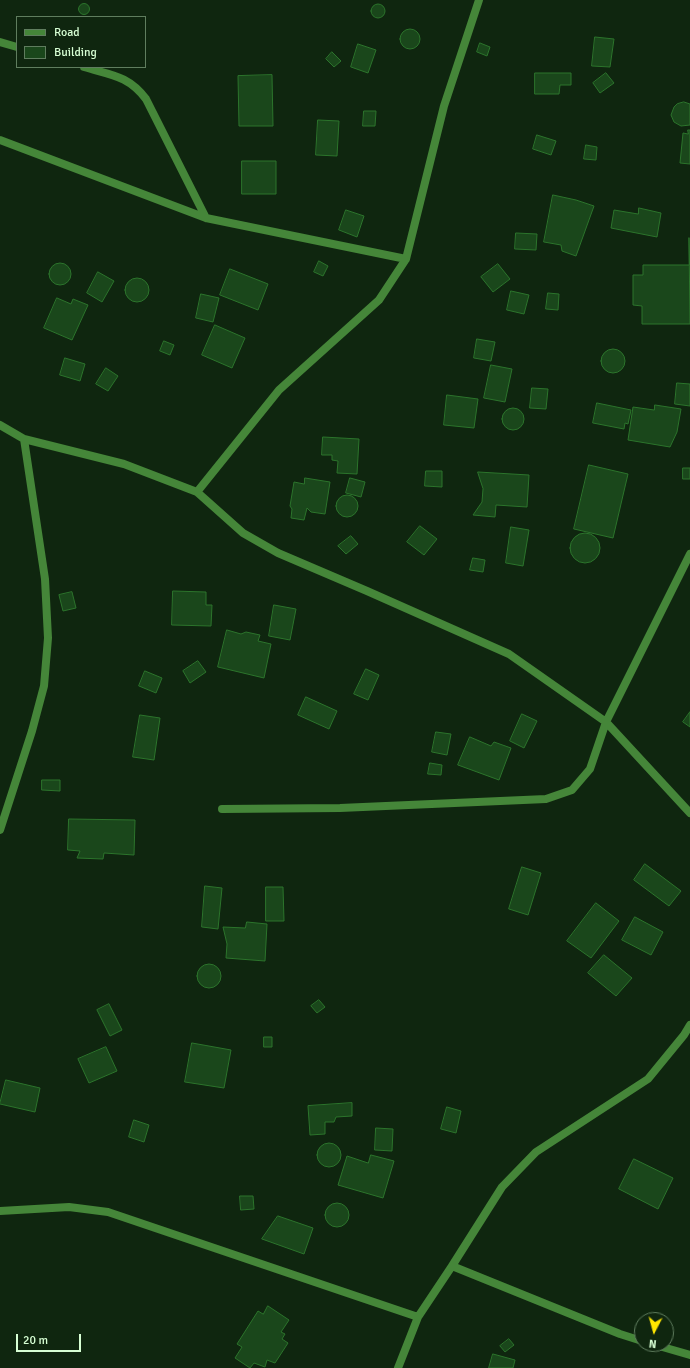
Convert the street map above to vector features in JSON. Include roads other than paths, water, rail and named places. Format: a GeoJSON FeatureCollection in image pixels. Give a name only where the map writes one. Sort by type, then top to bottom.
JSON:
{"type":"FeatureCollection","features":[{"type":"Feature","properties":{"kind":"street"},"geometry":{"type":"LineString","coordinates":[[197,492],[279,390],[379,300],[406,259],[444,106],[479,0]]}},
{"type":"Feature","properties":{"kind":"street"},"geometry":{"type":"LineString","coordinates":[[0,42],[16,47]]}},
{"type":"Feature","properties":{"kind":"street"},"geometry":{"type":"LineString","coordinates":[[87,68],[126,80],[138,89],[146,99],[206,218]]}},
{"type":"Feature","properties":{"kind":"street"},"geometry":{"type":"LineString","coordinates":[[0,140],[206,218],[406,259]]}},
{"type":"Feature","properties":{"kind":"street"},"geometry":{"type":"LineString","coordinates":[[0,425],[24,439],[124,464],[197,492],[243,533],[278,554],[367,591],[509,654],[606,722],[690,813]]}},
{"type":"Feature","properties":{"kind":"street"},"geometry":{"type":"LineString","coordinates":[[0,830],[32,731],[44,686],[48,638],[45,579],[24,439]]}},
{"type":"Feature","properties":{"kind":"street"},"geometry":{"type":"LineString","coordinates":[[222,809],[340,808],[546,799],[572,790],[590,769],[606,722],[690,554]]}},
{"type":"Feature","properties":{"kind":"street"},"geometry":{"type":"LineString","coordinates":[[398,1368],[418,1317],[502,1188],[536,1152],[648,1079],[690,1026]]}},
{"type":"Feature","properties":{"kind":"street"},"geometry":{"type":"LineString","coordinates":[[0,1211],[69,1207],[108,1212],[418,1317]]}},
{"type":"Feature","properties":{"kind":"street"},"geometry":{"type":"LineString","coordinates":[[452,1266],[634,1338]]}},
{"type":"Feature","properties":{"kind":"street"},"geometry":{"type":"LineString","coordinates":[[674,1351],[690,1356]]}}]}
